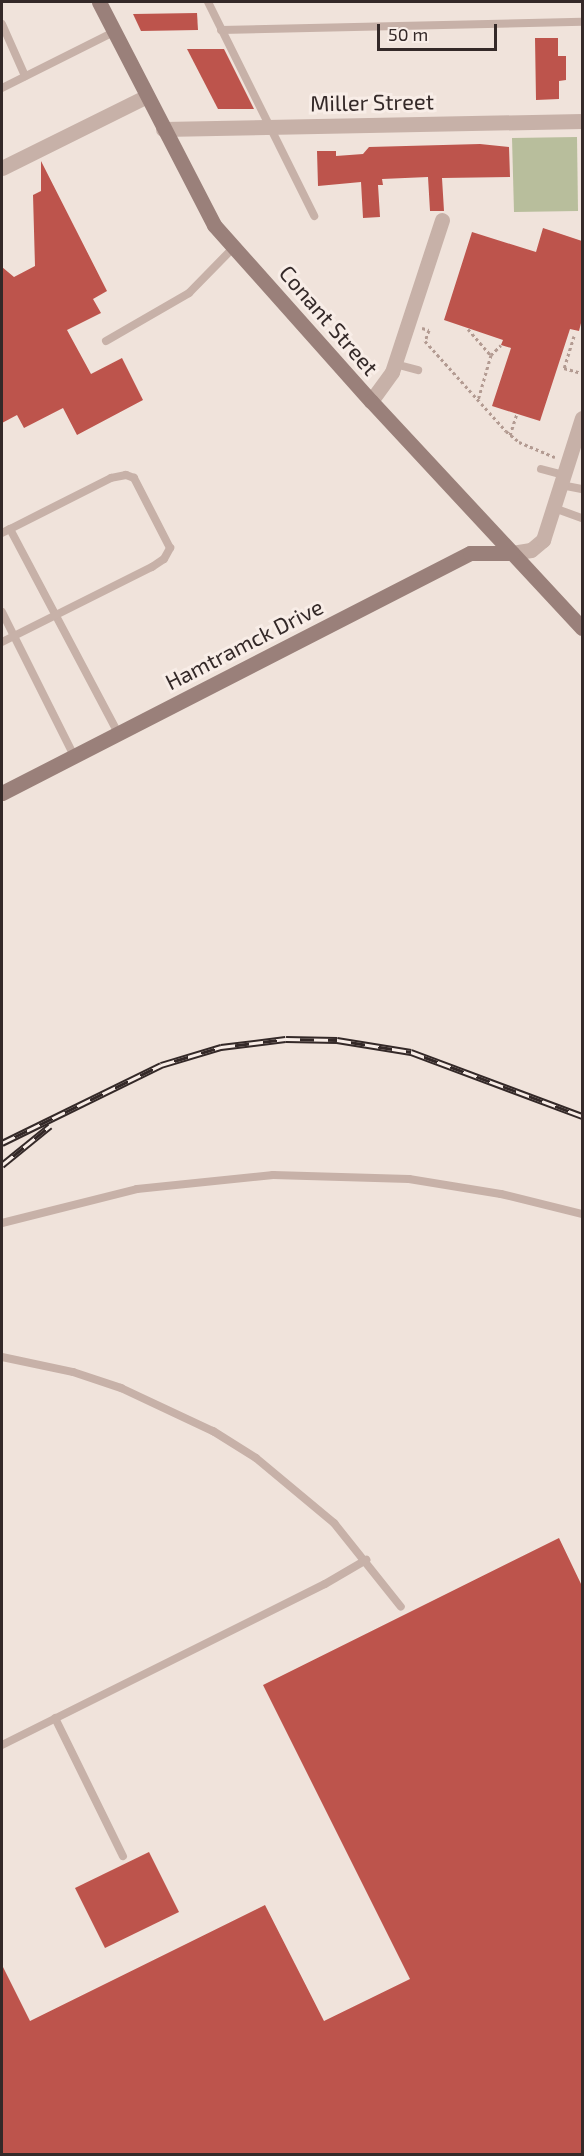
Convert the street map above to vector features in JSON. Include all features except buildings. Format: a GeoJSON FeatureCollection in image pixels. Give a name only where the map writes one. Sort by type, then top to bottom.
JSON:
{"type":"FeatureCollection","features":[{"type":"Feature","properties":{"kind":"main road","name":"Conant Street"},"geometry":{"type":"LineString","coordinates":[[99,2],[145,98],[214,225],[370,401],[582,628]]}},
{"type":"Feature","properties":{"kind":"main road","name":"Hamtramck Drive"},"geometry":{"type":"LineString","coordinates":[[2,793],[470,554],[513,553]]}},
{"type":"Feature","properties":{"kind":"street"},"geometry":{"type":"LineString","coordinates":[[2,168],[145,98]]}},
{"type":"Feature","properties":{"kind":"street","name":"Miller Street"},"geometry":{"type":"LineString","coordinates":[[163,129],[582,121]]}},
{"type":"Feature","properties":{"kind":"street"},"geometry":{"type":"LineString","coordinates":[[370,401],[395,364],[442,220]]}},
{"type":"Feature","properties":{"kind":"street"},"geometry":{"type":"LineString","coordinates":[[513,553],[531,550],[543,540],[582,418]]}},
{"type":"Feature","properties":{"kind":"lane"},"geometry":{"type":"LineString","coordinates":[[208,2],[314,216]]}},
{"type":"Feature","properties":{"kind":"lane"},"geometry":{"type":"LineString","coordinates":[[221,30],[582,22]]}},
{"type":"Feature","properties":{"kind":"lane"},"geometry":{"type":"LineString","coordinates":[[2,24],[25,76]]}},
{"type":"Feature","properties":{"kind":"lane"},"geometry":{"type":"LineString","coordinates":[[2,88],[114,32]]}},
{"type":"Feature","properties":{"kind":"lane"},"geometry":{"type":"LineString","coordinates":[[106,341],[189,293],[234,247]]}},
{"type":"Feature","properties":{"kind":"lane"},"geometry":{"type":"LineString","coordinates":[[395,364],[418,370]]}},
{"type":"Feature","properties":{"kind":"lane"},"geometry":{"type":"LineString","coordinates":[[541,469],[582,489]]}},
{"type":"Feature","properties":{"kind":"lane"},"geometry":{"type":"LineString","coordinates":[[2,642],[56,616],[164,559],[170,548],[167,539],[134,478],[126,475],[111,478],[6,531],[56,616],[118,733]]}},
{"type":"Feature","properties":{"kind":"lane"},"geometry":{"type":"LineString","coordinates":[[554,508],[582,518]]}},
{"type":"Feature","properties":{"kind":"lane"},"geometry":{"type":"LineString","coordinates":[[2,612],[74,756]]}},
{"type":"Feature","properties":{"kind":"lane"},"geometry":{"type":"LineString","coordinates":[[2,1223],[137,1189],[273,1175],[409,1179],[501,1194],[582,1214]]}},
{"type":"Feature","properties":{"kind":"lane"},"geometry":{"type":"LineString","coordinates":[[2,1358],[73,1372],[122,1388],[213,1431],[296,1489],[334,1523],[366,1560],[401,1607]]}},
{"type":"Feature","properties":{"kind":"lane"},"geometry":{"type":"LineString","coordinates":[[2,1745],[325,1584],[366,1560]]}},
{"type":"Feature","properties":{"kind":"lane"},"geometry":{"type":"LineString","coordinates":[[55,1718],[123,1856]]}},
{"type":"Feature","properties":{"kind":"path"},"geometry":{"type":"LineString","coordinates":[[422,328],[429,330],[425,341],[510,435],[557,458]]}},
{"type":"Feature","properties":{"kind":"path"},"geometry":{"type":"LineString","coordinates":[[468,328],[491,355]]}},
{"type":"Feature","properties":{"kind":"path"},"geometry":{"type":"LineString","coordinates":[[574,336],[564,368],[582,373]]}},
{"type":"Feature","properties":{"kind":"path"},"geometry":{"type":"LineString","coordinates":[[478,400],[491,355],[501,345]]}},
{"type":"Feature","properties":{"kind":"path"},"geometry":{"type":"LineString","coordinates":[[510,435],[517,414]]}},
{"type":"Feature","properties":{"kind":"green space"},"geometry":{"type":"Polygon","coordinates":[[[577,137],[578,211],[514,212],[512,138],[577,137]]]}},
{"type":"Feature","properties":{"kind":"railway"},"geometry":{"type":"LineString","coordinates":[[2,1143],[161,1065],[221,1047],[286,1039],[337,1040],[411,1052],[582,1116]]}},
{"type":"Feature","properties":{"kind":"railway"},"geometry":{"type":"LineString","coordinates":[[2,1165],[50,1126]]}}]}
